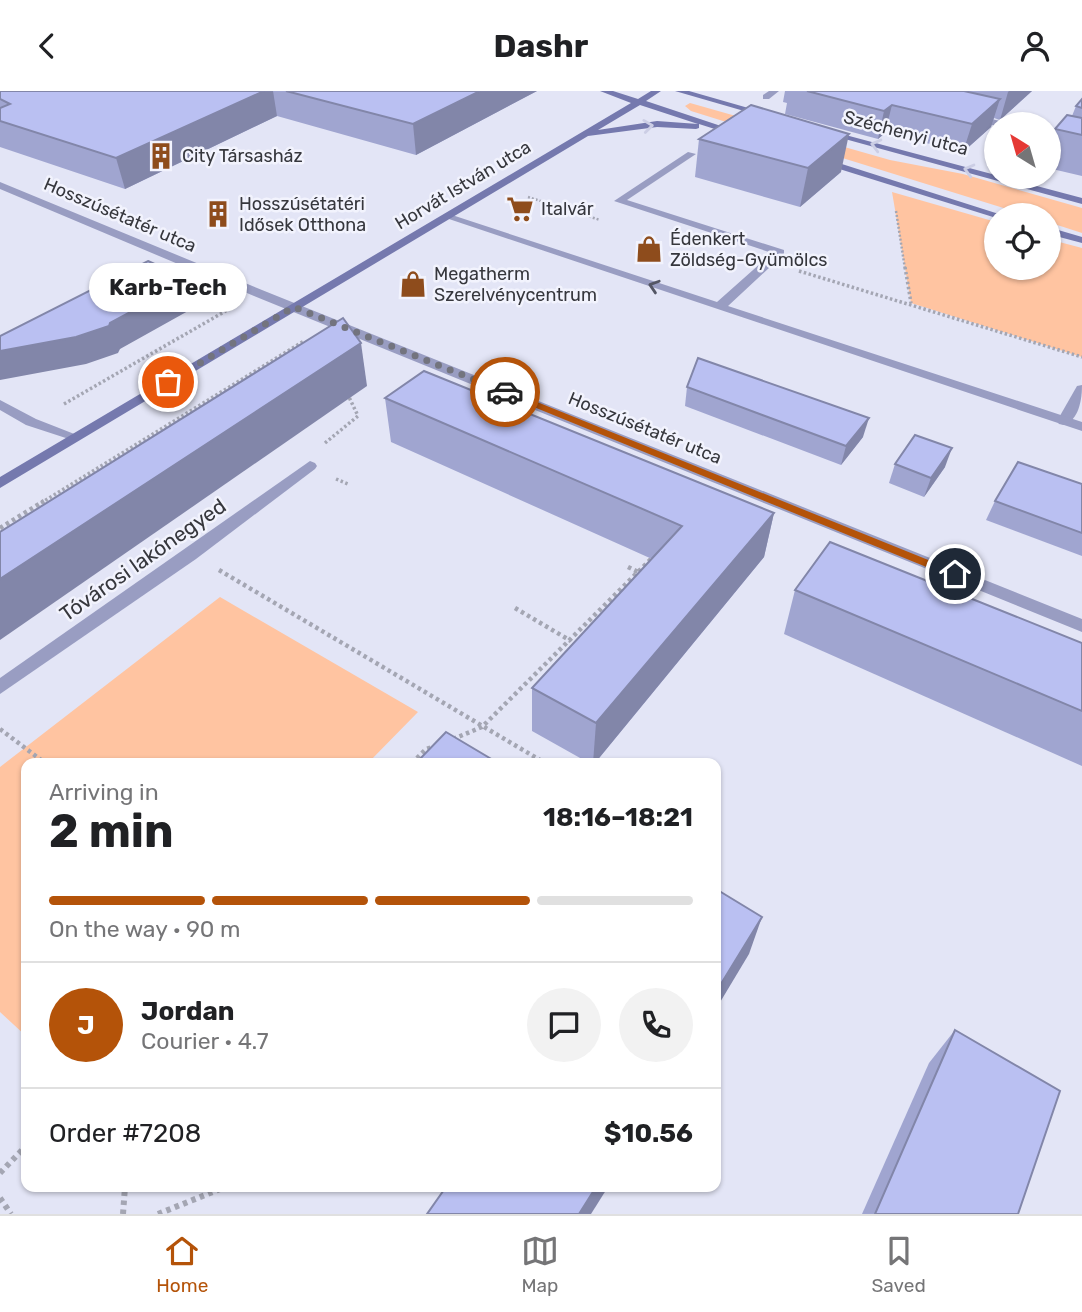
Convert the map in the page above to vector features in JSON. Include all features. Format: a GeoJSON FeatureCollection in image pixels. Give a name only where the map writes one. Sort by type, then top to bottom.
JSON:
{"type":"FeatureCollection","features":[{"type":"Feature","properties":{"kind":"main road"},"geometry":{"type":"LineString","coordinates":[[604,91],[749,137]]}},
{"type":"Feature","properties":{"kind":"main road","name":"Horvát István utca"},"geometry":{"type":"LineString","coordinates":[[0,483],[657,91]]}},
{"type":"Feature","properties":{"kind":"main road"},"geometry":{"type":"LineString","coordinates":[[679,91],[776,117]]}},
{"type":"Feature","properties":{"kind":"main road"},"geometry":{"type":"LineString","coordinates":[[716,91],[725,103]]}},
{"type":"Feature","properties":{"kind":"main road"},"geometry":{"type":"LineString","coordinates":[[581,135],[657,124],[724,129]]}},
{"type":"Feature","properties":{"kind":"main road","name":"Széchenyi utca"},"geometry":{"type":"LineString","coordinates":[[814,128],[1082,201]]}},
{"type":"Feature","properties":{"kind":"main road"},"geometry":{"type":"LineString","coordinates":[[810,157],[984,211]]}},
{"type":"Feature","properties":{"kind":"main road"},"geometry":{"type":"LineString","coordinates":[[1061,234],[1082,240]]}},
{"type":"Feature","properties":{"kind":"street"},"geometry":{"type":"LineString","coordinates":[[766,97],[775,91]]}},
{"type":"Feature","properties":{"kind":"street"},"geometry":{"type":"LineString","coordinates":[[962,115],[984,120]]}},
{"type":"Feature","properties":{"kind":"street"},"geometry":{"type":"LineString","coordinates":[[691,153],[619,201],[780,252],[719,307]]}},
{"type":"Feature","properties":{"kind":"street","name":"Hosszúsétatér utca"},"geometry":{"type":"LineString","coordinates":[[0,185],[1082,626]]}},
{"type":"Feature","properties":{"kind":"street"},"geometry":{"type":"LineString","coordinates":[[448,217],[1082,427]]}},
{"type":"Feature","properties":{"kind":"street"},"geometry":{"type":"LineString","coordinates":[[1064,421],[1082,389]]}},
{"type":"Feature","properties":{"kind":"street"},"geometry":{"type":"LineString","coordinates":[[0,404],[31,422],[75,437]]}},
{"type":"Feature","properties":{"kind":"street","name":"Tóvárosi lakónegyed"},"geometry":{"type":"LineString","coordinates":[[0,687],[190,555],[310,466]]}},
{"type":"Feature","properties":{"kind":"path"},"geometry":{"type":"LineString","coordinates":[[524,196],[534,192]]}},
{"type":"Feature","properties":{"kind":"path"},"geometry":{"type":"LineString","coordinates":[[894,204],[911,303]]}},
{"type":"Feature","properties":{"kind":"path"},"geometry":{"type":"LineString","coordinates":[[768,262],[911,303],[1082,357]]}},
{"type":"Feature","properties":{"kind":"path"},"geometry":{"type":"LineString","coordinates":[[0,528],[334,322]]}},
{"type":"Feature","properties":{"kind":"path"},"geometry":{"type":"LineString","coordinates":[[296,345],[305,349]]}},
{"type":"Feature","properties":{"kind":"path"},"geometry":{"type":"LineString","coordinates":[[320,446],[358,416],[341,383]]}},
{"type":"Feature","properties":{"kind":"path"},"geometry":{"type":"LineString","coordinates":[[225,390],[234,394]]}},
{"type":"Feature","properties":{"kind":"path"},"geometry":{"type":"LineString","coordinates":[[159,430],[169,435]]}},
{"type":"Feature","properties":{"kind":"path"},"geometry":{"type":"LineString","coordinates":[[87,474],[98,480]]}},
{"type":"Feature","properties":{"kind":"path"},"geometry":{"type":"LineString","coordinates":[[8,523],[19,530]]}},
{"type":"Feature","properties":{"kind":"path"},"geometry":{"type":"LineString","coordinates":[[449,741],[482,727],[656,554]]}},
{"type":"Feature","properties":{"kind":"path"},"geometry":{"type":"LineString","coordinates":[[190,555],[536,758]]}},
{"type":"Feature","properties":{"kind":"path"},"geometry":{"type":"LineString","coordinates":[[628,567],[638,572]]}},
{"type":"Feature","properties":{"kind":"path"},"geometry":{"type":"LineString","coordinates":[[515,608],[571,641]]}},
{"type":"Feature","properties":{"kind":"path"},"geometry":{"type":"LineString","coordinates":[[0,729],[39,758]]}},
{"type":"Feature","properties":{"kind":"path"},"geometry":{"type":"LineString","coordinates":[[417,758],[437,745]]}},
{"type":"Feature","properties":{"kind":"path"},"geometry":{"type":"LineString","coordinates":[[0,1173],[21,1151]]}},
{"type":"Feature","properties":{"kind":"path"},"geometry":{"type":"LineString","coordinates":[[123,1214],[125,1192]]}},
{"type":"Feature","properties":{"kind":"path"},"geometry":{"type":"LineString","coordinates":[[158,1214],[213,1192]]}},
{"type":"Feature","properties":{"kind":"path"},"geometry":{"type":"LineString","coordinates":[[0,1198],[11,1214]]}},
{"type":"Feature","properties":{"kind":"shaded area"},"geometry":{"type":"Polygon","coordinates":[[[690,103],[890,160],[963,174],[984,180],[984,189],[1016,189],[1082,208],[1082,233],[1061,226],[1061,203],[987,203],[691,111],[685,106],[690,103]]]}},
{"type":"Feature","properties":{"kind":"shaded area"},"geometry":{"type":"Polygon","coordinates":[[[892,192],[984,219],[984,280],[1061,280],[1061,242],[1082,248],[1082,357],[911,303],[892,192]]]}},
{"type":"Feature","properties":{"kind":"shaded area"},"geometry":{"type":"Polygon","coordinates":[[[220,597],[418,712],[373,758],[21,758],[21,1031],[0,1012],[0,767],[220,597]]]}},
{"type":"Feature","properties":{"kind":"building"},"geometry":{"type":"Polygon","coordinates":[[[0,91],[264,91],[116,158],[0,121],[0,108],[10,104],[0,99],[0,91]]]}},
{"type":"Feature","properties":{"kind":"building"},"geometry":{"type":"Polygon","coordinates":[[[286,91],[480,91],[413,124],[286,91]]]}},
{"type":"Feature","properties":{"kind":"building"},"geometry":{"type":"Polygon","coordinates":[[[807,91],[964,91],[1000,99],[972,124],[892,105],[884,111],[807,91]]]}},
{"type":"Feature","properties":{"kind":"building"},"geometry":{"type":"Polygon","coordinates":[[[751,105],[849,134],[808,168],[699,139],[751,105]]]}},
{"type":"Feature","properties":{"kind":"building"},"geometry":{"type":"Polygon","coordinates":[[[1067,115],[1082,118],[1082,135],[1061,130],[1061,122],[1067,115]]]}},
{"type":"Feature","properties":{"kind":"building"},"geometry":{"type":"Polygon","coordinates":[[[148,261],[190,280],[110,323],[109,326],[76,337],[0,351],[0,336],[148,261]]]}},
{"type":"Feature","properties":{"kind":"building"},"geometry":{"type":"Polygon","coordinates":[[[343,318],[361,343],[0,579],[0,532],[343,318]]]}},
{"type":"Feature","properties":{"kind":"building"},"geometry":{"type":"Polygon","coordinates":[[[698,358],[869,418],[846,446],[687,387],[698,358]]]}},
{"type":"Feature","properties":{"kind":"building"},"geometry":{"type":"Polygon","coordinates":[[[424,371],[774,513],[596,723],[532,688],[682,526],[385,398],[424,371]]]}},
{"type":"Feature","properties":{"kind":"building"},"geometry":{"type":"Polygon","coordinates":[[[915,435],[952,448],[931,478],[895,464],[915,435]]]}},
{"type":"Feature","properties":{"kind":"building"},"geometry":{"type":"Polygon","coordinates":[[[1018,462],[1082,484],[1082,533],[995,501],[1018,462]]]}},
{"type":"Feature","properties":{"kind":"building"},"geometry":{"type":"Polygon","coordinates":[[[830,542],[1082,643],[1082,711],[795,590],[830,542]]]}},
{"type":"Feature","properties":{"kind":"building"},"geometry":{"type":"Polygon","coordinates":[[[446,732],[490,758],[421,758],[446,732]]]}},
{"type":"Feature","properties":{"kind":"building"},"geometry":{"type":"Polygon","coordinates":[[[721,892],[762,917],[721,984],[721,892]]]}},
{"type":"Feature","properties":{"kind":"building"},"geometry":{"type":"Polygon","coordinates":[[[955,1030],[1060,1091],[1018,1214],[875,1214],[955,1030]]]}},
{"type":"Feature","properties":{"kind":"building"},"geometry":{"type":"Polygon","coordinates":[[[442,1192],[593,1192],[579,1214],[427,1214],[442,1192]]]}},
{"type":"Feature","properties":{"kind":"way so far"},"geometry":{"type":"LineString","coordinates":[[168,382],[294,307],[505,392]]}},
{"type":"Feature","properties":{"kind":"place","name":"City Társasház"},"geometry":{"type":"Point","coordinates":[161,156]}},
{"type":"Feature","properties":{"kind":"place","name":"Italvár"},"geometry":{"type":"Point","coordinates":[520,209]}},
{"type":"Feature","properties":{"kind":"place","name":"Hosszúsétatéri Idősek Otthona"},"geometry":{"type":"Point","coordinates":[218,214]}},
{"type":"Feature","properties":{"kind":"place","name":"Édenkert Zöldség-Gyümölcs"},"geometry":{"type":"Point","coordinates":[649,249]}},
{"type":"Feature","properties":{"kind":"place","name":"Megatherm Szerelvénycentrum"},"geometry":{"type":"Point","coordinates":[413,284]}},
{"type":"Feature","properties":{"kind":"place","name":"Karb-Tech"},"geometry":{"type":"Point","coordinates":[168,382]}},
{"type":"Feature","properties":{"kind":"route"},"geometry":{"type":"LineString","coordinates":[[505,392],[955,574]]}}]}
